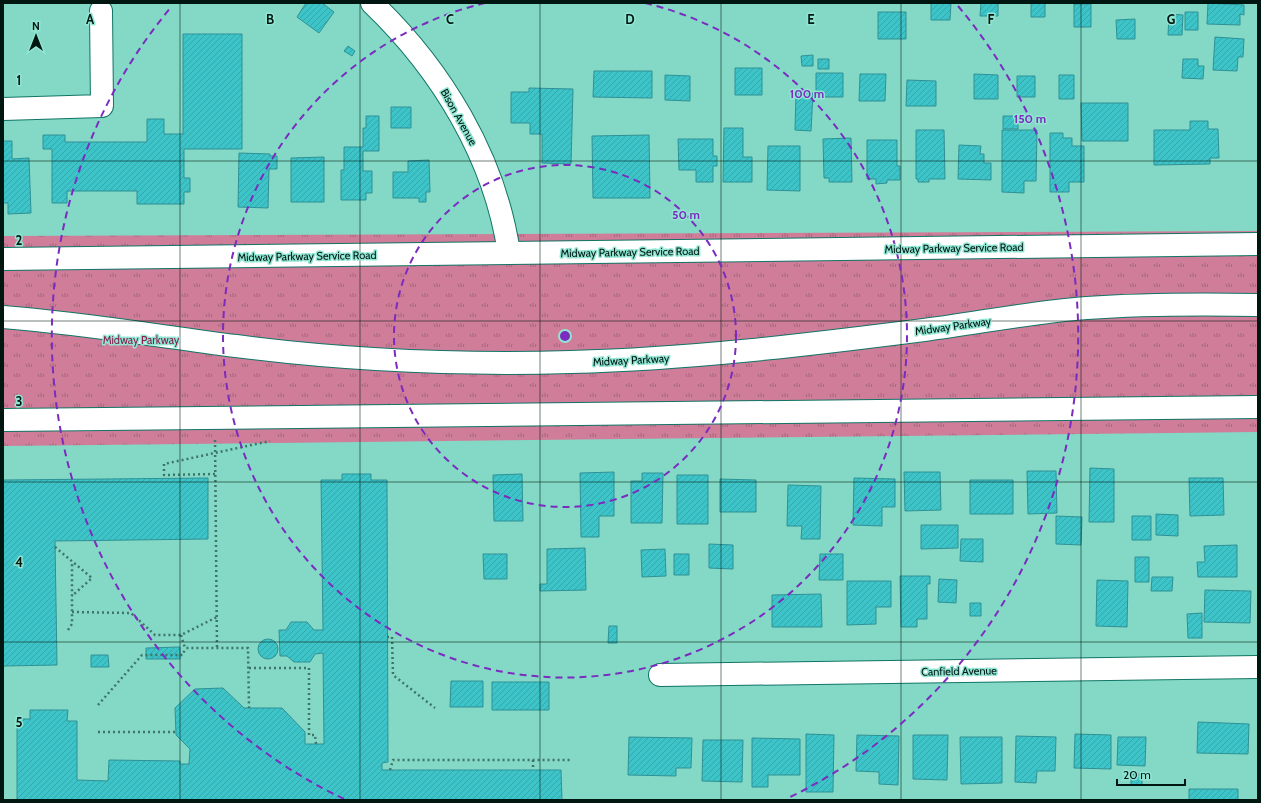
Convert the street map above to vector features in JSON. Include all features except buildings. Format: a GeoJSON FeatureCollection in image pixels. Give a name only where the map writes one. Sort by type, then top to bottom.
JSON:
{"type":"FeatureCollection","features":[{"type":"Feature","properties":{"kind":"street","name":"Bison Avenue"},"geometry":{"type":"LineString","coordinates":[[372,3],[398,28],[425,60],[453,102],[476,146],[492,185],[506,233],[509,253]]}},
{"type":"Feature","properties":{"kind":"street"},"geometry":{"type":"LineString","coordinates":[[3,109],[102,106],[101,11]]}},
{"type":"Feature","properties":{"kind":"street","name":"Midway Parkway Service Road"},"geometry":{"type":"LineString","coordinates":[[3,259],[1258,244]]}},
{"type":"Feature","properties":{"kind":"street","name":"Midway Parkway"},"geometry":{"type":"LineString","coordinates":[[3,317],[69,323],[237,346],[317,354],[485,363],[523,363],[680,358],[762,350],[1084,309],[1194,304],[1258,305]]}},
{"type":"Feature","properties":{"kind":"street"},"geometry":{"type":"LineString","coordinates":[[3,420],[1258,407]]}},
{"type":"Feature","properties":{"kind":"street","name":"Canfield Avenue"},"geometry":{"type":"LineString","coordinates":[[660,675],[1258,667]]}},
{"type":"Feature","properties":{"kind":"path"},"geometry":{"type":"LineString","coordinates":[[215,439],[217,648]]}},
{"type":"Feature","properties":{"kind":"path"},"geometry":{"type":"LineString","coordinates":[[215,474],[164,475],[164,464],[271,441]]}},
{"type":"Feature","properties":{"kind":"path"},"geometry":{"type":"LineString","coordinates":[[55,547],[92,578],[72,596]]}},
{"type":"Feature","properties":{"kind":"path"},"geometry":{"type":"LineString","coordinates":[[68,630],[72,624],[72,561]]}},
{"type":"Feature","properties":{"kind":"path"},"geometry":{"type":"LineString","coordinates":[[72,612],[131,613],[155,635],[181,635],[217,617]]}},
{"type":"Feature","properties":{"kind":"path"},"geometry":{"type":"LineString","coordinates":[[98,705],[142,655],[183,655],[185,648],[181,635]]}},
{"type":"Feature","properties":{"kind":"path"},"geometry":{"type":"LineString","coordinates":[[387,637],[392,637],[393,675],[435,708]]}},
{"type":"Feature","properties":{"kind":"path"},"geometry":{"type":"LineString","coordinates":[[185,648],[248,648],[249,708]]}},
{"type":"Feature","properties":{"kind":"path"},"geometry":{"type":"LineString","coordinates":[[249,668],[309,668],[309,735],[316,735],[316,744]]}},
{"type":"Feature","properties":{"kind":"path"},"geometry":{"type":"LineString","coordinates":[[98,732],[176,732]]}},
{"type":"Feature","properties":{"kind":"path"},"geometry":{"type":"LineString","coordinates":[[390,770],[393,760],[572,760]]}},
{"type":"Feature","properties":{"kind":"path"},"geometry":{"type":"LineString","coordinates":[[533,760],[533,770]]}},
{"type":"Feature","properties":{"kind":"green space","name":"Midway Parkway"},"geometry":{"type":"Polygon","coordinates":[[[1258,231],[1258,432],[3,446],[3,236],[1258,231]]]}}]}
